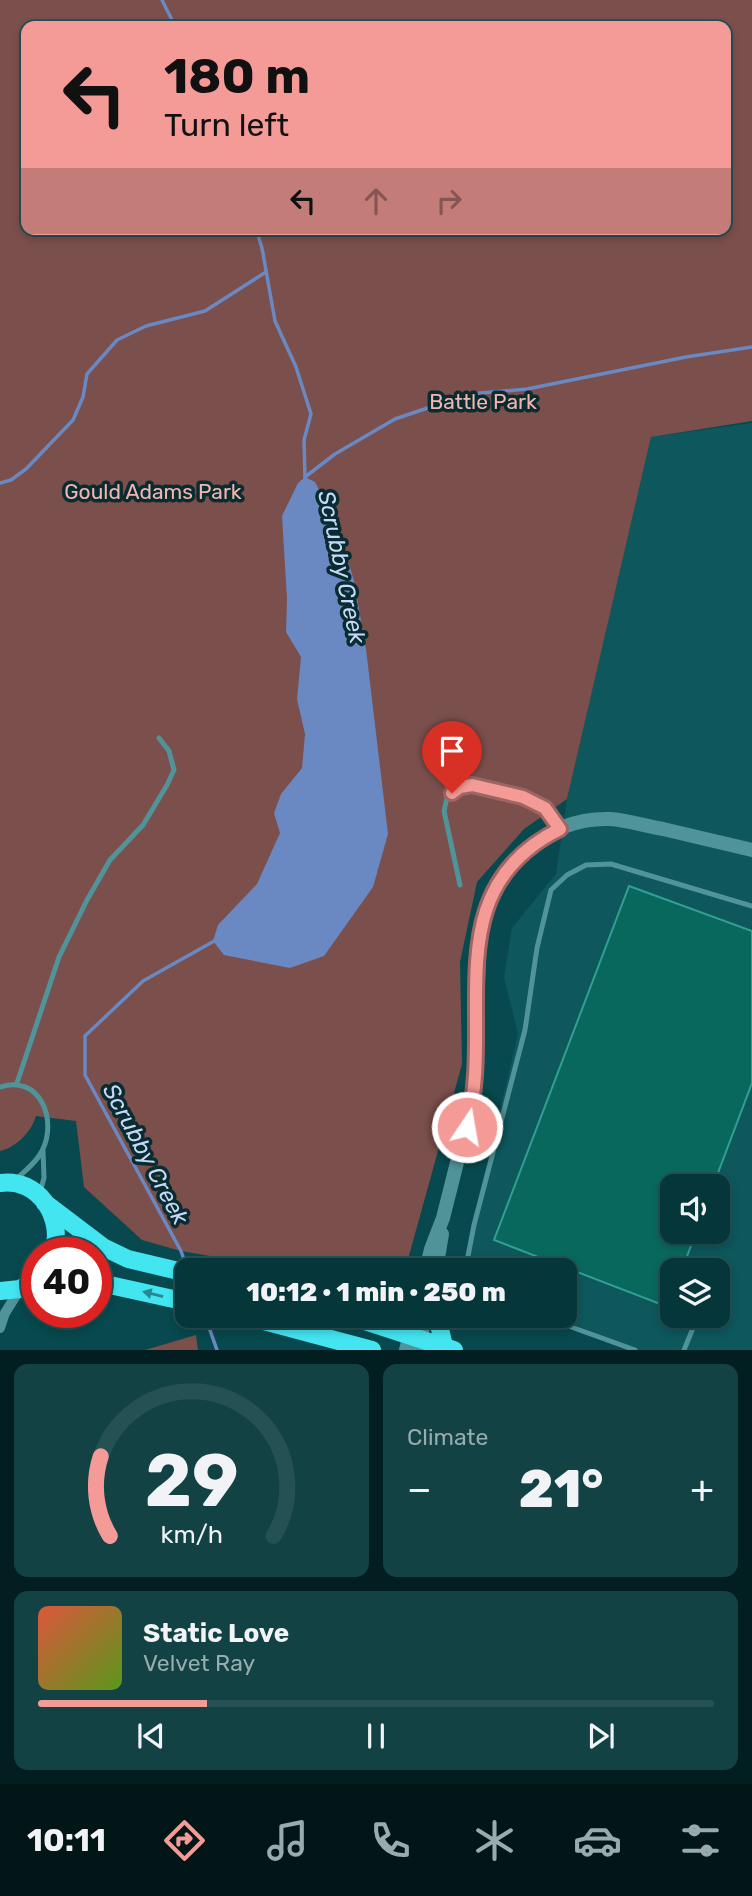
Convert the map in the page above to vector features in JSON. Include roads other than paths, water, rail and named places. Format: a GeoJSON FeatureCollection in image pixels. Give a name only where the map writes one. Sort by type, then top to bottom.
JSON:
{"type":"FeatureCollection","features":[{"type":"Feature","properties":{"kind":"main road"},"geometry":{"type":"LineString","coordinates":[[7,1182],[42,1199],[103,1248],[128,1259],[175,1270]]}},
{"type":"Feature","properties":{"kind":"main road"},"geometry":{"type":"LineString","coordinates":[[42,1199],[55,1219],[57,1237]]}},
{"type":"Feature","properties":{"kind":"main road"},"geometry":{"type":"LineString","coordinates":[[112,1285],[175,1299]]}},
{"type":"Feature","properties":{"kind":"main road"},"geometry":{"type":"LineString","coordinates":[[0,1291],[21,1286]]}},
{"type":"Feature","properties":{"kind":"main road"},"geometry":{"type":"LineString","coordinates":[[290,1328],[372,1350]]}},
{"type":"Feature","properties":{"kind":"main road"},"geometry":{"type":"LineString","coordinates":[[377,1328],[413,1343],[449,1348],[442,1328]]}},
{"type":"Feature","properties":{"kind":"street"},"geometry":{"type":"LineString","coordinates":[[429,1258],[443,1218],[474,1095],[477,1073],[478,942],[483,916],[494,888],[510,865],[534,844],[560,829],[596,820],[611,820],[752,850]]}},
{"type":"Feature","properties":{"kind":"street"},"geometry":{"type":"LineString","coordinates":[[439,1258],[443,1218]]}},
{"type":"Feature","properties":{"kind":"street"},"geometry":{"type":"LineString","coordinates":[[0,1328],[5,1313],[21,1295]]}},
{"type":"Feature","properties":{"kind":"lane"},"geometry":{"type":"LineString","coordinates":[[17,1083],[59,957],[87,900],[110,860],[143,825],[174,769],[169,751],[159,738]]}},
{"type":"Feature","properties":{"kind":"lane"},"geometry":{"type":"LineString","coordinates":[[460,885],[444,811],[447,798],[460,787],[482,786],[538,803],[550,813],[560,829]]}},
{"type":"Feature","properties":{"kind":"lane"},"geometry":{"type":"LineString","coordinates":[[469,1258],[474,1225],[525,1030],[537,948],[551,890],[567,875],[586,865],[611,864],[752,906]]}},
{"type":"Feature","properties":{"kind":"lane"},"geometry":{"type":"LineString","coordinates":[[0,1087],[17,1083],[34,1092],[44,1108],[49,1129],[43,1150],[35,1162],[7,1182]]}},
{"type":"Feature","properties":{"kind":"lane"},"geometry":{"type":"LineString","coordinates":[[42,1199],[43,1150]]}},
{"type":"Feature","properties":{"kind":"lane"},"geometry":{"type":"LineString","coordinates":[[574,1328],[635,1350]]}},
{"type":"Feature","properties":{"kind":"lane"},"geometry":{"type":"LineString","coordinates":[[684,1350],[693,1328]]}},
{"type":"Feature","properties":{"kind":"water"},"geometry":{"type":"Polygon","coordinates":[[[305,477],[315,482],[337,523],[354,581],[366,649],[388,834],[373,887],[324,956],[290,968],[224,955],[213,941],[218,925],[257,884],[280,833],[274,813],[281,794],[302,768],[305,734],[297,699],[301,657],[286,632],[287,599],[282,516],[298,483],[305,477]]]}},
{"type":"Feature","properties":{"kind":"waterway","name":"Scrubby Creek"},"geometry":{"type":"LineString","coordinates":[[162,0],[172,21]]}},
{"type":"Feature","properties":{"kind":"waterway","name":"Scrubby Creek"},"geometry":{"type":"LineString","coordinates":[[258,235],[275,321],[296,367],[311,414],[304,440],[305,479]]}},
{"type":"Feature","properties":{"kind":"waterway"},"geometry":{"type":"LineString","coordinates":[[0,483],[11,480],[26,469],[73,420],[83,397],[87,374],[117,340],[146,326],[205,311],[266,272]]}},
{"type":"Feature","properties":{"kind":"waterway"},"geometry":{"type":"LineString","coordinates":[[305,477],[335,454],[395,419],[469,394],[527,389],[686,357],[752,347]]}},
{"type":"Feature","properties":{"kind":"waterway","name":"Scrubby Creek"},"geometry":{"type":"LineString","coordinates":[[184,1258],[85,1075],[85,1036],[143,981],[216,940]]}},
{"type":"Feature","properties":{"kind":"waterway","name":"Scrubby Creek"},"geometry":{"type":"LineString","coordinates":[[209,1328],[217,1350]]}},
{"type":"Feature","properties":{"kind":"park label","name":"Battle Park"},"geometry":{"type":"Point","coordinates":[483,402]}},
{"type":"Feature","properties":{"kind":"park label","name":"Gould Adams Park"},"geometry":{"type":"Point","coordinates":[153,492]}}]}
